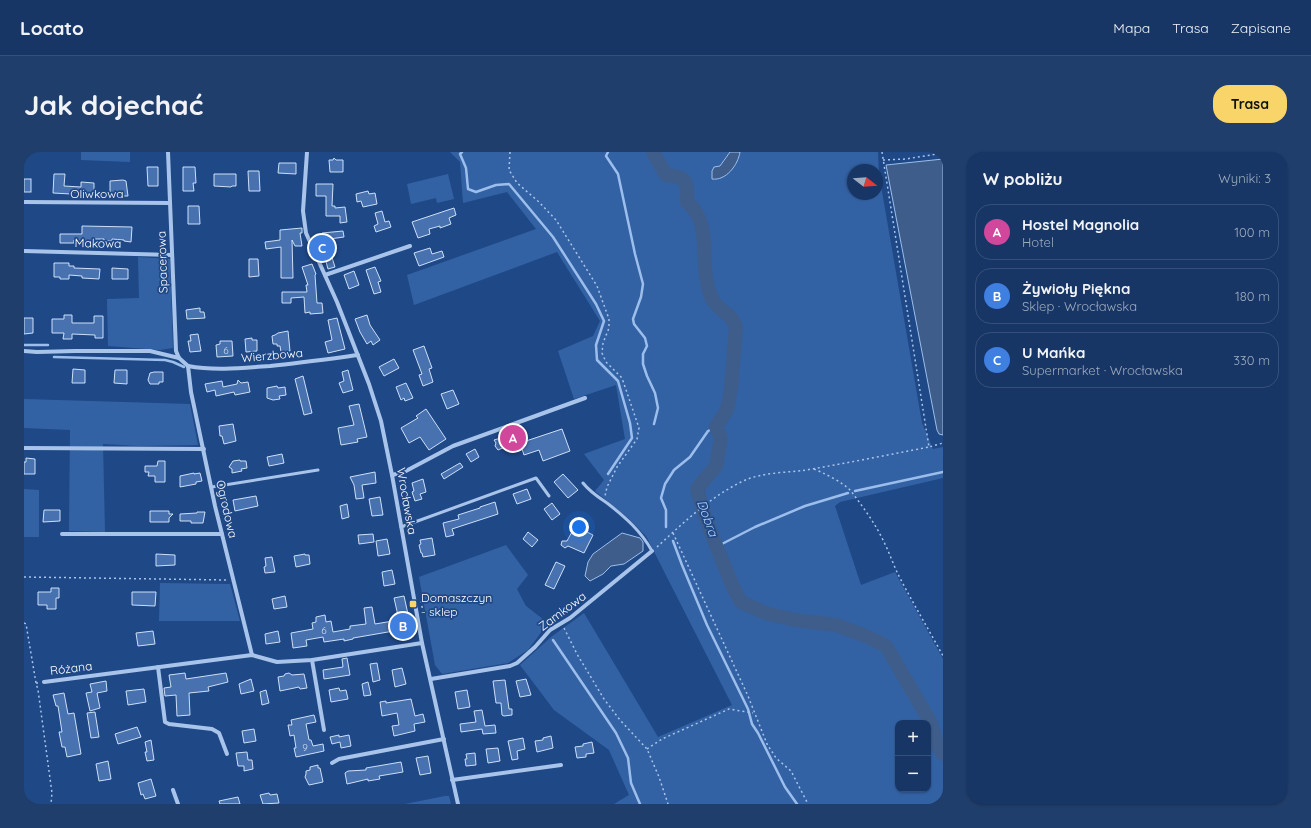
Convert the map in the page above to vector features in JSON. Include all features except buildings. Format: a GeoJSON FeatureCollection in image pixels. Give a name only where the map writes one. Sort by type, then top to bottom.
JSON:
{"type":"FeatureCollection","features":[{"type":"Feature","properties":{"kind":"street","name":"Spacerowa"},"geometry":{"type":"LineString","coordinates":[[168,152],[176,351],[179,358]]}},
{"type":"Feature","properties":{"kind":"street","name":"Wrocławska"},"geometry":{"type":"LineString","coordinates":[[308,152],[304,211],[306,233],[337,302],[358,355],[381,421],[422,643],[458,804]]}},
{"type":"Feature","properties":{"kind":"street","name":"Oliwkowa"},"geometry":{"type":"LineString","coordinates":[[24,202],[170,203]]}},
{"type":"Feature","properties":{"kind":"street"},"geometry":{"type":"LineString","coordinates":[[325,275],[410,246]]}},
{"type":"Feature","properties":{"kind":"street","name":"Makowa"},"geometry":{"type":"LineString","coordinates":[[24,252],[172,255]]}},
{"type":"Feature","properties":{"kind":"street"},"geometry":{"type":"LineString","coordinates":[[24,351],[150,351],[179,358],[188,366]]}},
{"type":"Feature","properties":{"kind":"street","name":"Wierzbowa"},"geometry":{"type":"LineString","coordinates":[[188,366],[202,369],[248,368],[310,362],[358,355]]}},
{"type":"Feature","properties":{"kind":"street","name":"Ogrodowa"},"geometry":{"type":"LineString","coordinates":[[188,366],[191,392],[222,534],[252,655]]}},
{"type":"Feature","properties":{"kind":"street"},"geometry":{"type":"LineString","coordinates":[[392,475],[404,472],[453,446],[585,398]]}},
{"type":"Feature","properties":{"kind":"street"},"geometry":{"type":"LineString","coordinates":[[24,448],[204,449]]}},
{"type":"Feature","properties":{"kind":"street"},"geometry":{"type":"LineString","coordinates":[[62,534],[222,534]]}},
{"type":"Feature","properties":{"kind":"street","name":"Zamkowa"},"geometry":{"type":"LineString","coordinates":[[431,679],[510,666],[517,663],[535,647],[550,630],[562,624],[593,600],[652,551]]}},
{"type":"Feature","properties":{"kind":"street","name":"Różana"},"geometry":{"type":"LineString","coordinates":[[44,682],[252,655],[277,662],[312,660],[422,643]]}},
{"type":"Feature","properties":{"kind":"street"},"geometry":{"type":"LineString","coordinates":[[312,660],[324,730]]}},
{"type":"Feature","properties":{"kind":"street"},"geometry":{"type":"LineString","coordinates":[[158,667],[165,722],[168,724],[212,729],[219,733],[227,754]]}},
{"type":"Feature","properties":{"kind":"street"},"geometry":{"type":"LineString","coordinates":[[332,763],[339,759],[444,739]]}},
{"type":"Feature","properties":{"kind":"street"},"geometry":{"type":"LineString","coordinates":[[452,780],[561,765]]}},
{"type":"Feature","properties":{"kind":"street"},"geometry":{"type":"LineString","coordinates":[[173,790],[178,804]]}},
{"type":"Feature","properties":{"kind":"lane"},"geometry":{"type":"LineString","coordinates":[[212,488],[318,470]]}},
{"type":"Feature","properties":{"kind":"lane"},"geometry":{"type":"LineString","coordinates":[[401,527],[536,478],[549,496]]}},
{"type":"Feature","properties":{"kind":"lane"},"geometry":{"type":"LineString","coordinates":[[583,483],[589,491],[621,515],[634,527],[646,540],[652,551]]}},
{"type":"Feature","properties":{"kind":"path"},"geometry":{"type":"LineString","coordinates":[[510,152],[509,170],[517,183],[539,202],[556,220],[597,286],[609,319],[609,328],[603,343],[602,353],[606,362],[622,378],[639,428],[637,439],[617,467],[607,487],[604,502]]}},
{"type":"Feature","properties":{"kind":"path"},"geometry":{"type":"LineString","coordinates":[[882,152],[929,447]]}},
{"type":"Feature","properties":{"kind":"path"},"geometry":{"type":"LineString","coordinates":[[883,160],[906,159],[943,153]]}},
{"type":"Feature","properties":{"kind":"path"},"geometry":{"type":"LineString","coordinates":[[652,551],[709,501],[742,481],[768,474],[868,460],[943,443]]}},
{"type":"Feature","properties":{"kind":"path"},"geometry":{"type":"LineString","coordinates":[[812,468],[825,474],[850,490],[865,509],[885,543],[908,595],[943,656]]}},
{"type":"Feature","properties":{"kind":"path"},"geometry":{"type":"LineString","coordinates":[[673,533],[748,696],[753,713],[767,744],[776,758],[791,771],[808,804]]}},
{"type":"Feature","properties":{"kind":"path"},"geometry":{"type":"LineString","coordinates":[[24,577],[233,580]]}},
{"type":"Feature","properties":{"kind":"path"},"geometry":{"type":"LineString","coordinates":[[24,623],[26,624],[36,684]]}},
{"type":"Feature","properties":{"kind":"path"},"geometry":{"type":"LineString","coordinates":[[562,624],[577,654],[604,699],[620,720],[647,749],[659,777],[668,804]]}},
{"type":"Feature","properties":{"kind":"path","name":"Różana"},"geometry":{"type":"LineString","coordinates":[[44,682],[36,684],[52,793],[51,804]]}},
{"type":"Feature","properties":{"kind":"path"},"geometry":{"type":"LineString","coordinates":[[647,749],[662,739],[729,709],[753,713]]}},
{"type":"Feature","properties":{"kind":"shaded area"},"geometry":{"type":"Polygon","coordinates":[[[81,152],[130,152],[130,162],[81,160],[81,152]]]}},
{"type":"Feature","properties":{"kind":"shaded area"},"geometry":{"type":"Polygon","coordinates":[[[450,152],[730,152],[720,166],[712,171],[739,156],[740,152],[878,152],[879,164],[847,164],[847,200],[883,200],[883,197],[922,423],[933,449],[943,447],[943,478],[840,502],[835,506],[861,585],[895,572],[943,659],[943,747],[935,722],[893,658],[886,642],[871,634],[837,623],[797,618],[776,613],[751,602],[740,595],[726,566],[722,568],[731,589],[739,602],[749,608],[766,615],[794,622],[837,627],[863,637],[883,648],[924,720],[895,720],[895,792],[931,792],[931,734],[943,761],[943,804],[614,804],[629,795],[609,750],[554,710],[520,665],[551,637],[584,613],[658,737],[732,705],[646,536],[628,518],[595,491],[604,480],[584,454],[625,439],[616,385],[574,399],[558,351],[593,336],[600,321],[557,252],[414,305],[407,275],[536,229],[507,192],[463,203],[460,162],[450,152]]]}},
{"type":"Feature","properties":{"kind":"shaded area"},"geometry":{"type":"Polygon","coordinates":[[[730,152],[740,152],[734,167],[726,175],[717,179],[712,179],[712,171],[714,167],[720,166],[730,152]]]}},
{"type":"Feature","properties":{"kind":"shaded area"},"geometry":{"type":"Polygon","coordinates":[[[943,159],[943,435],[939,434],[937,430],[886,165],[943,159]]]}},
{"type":"Feature","properties":{"kind":"shaded area"},"geometry":{"type":"Polygon","coordinates":[[[448,174],[454,199],[437,203],[436,198],[411,204],[407,184],[448,174]]]}},
{"type":"Feature","properties":{"kind":"shaded area"},"geometry":{"type":"Polygon","coordinates":[[[138,257],[170,259],[173,348],[160,350],[108,346],[107,299],[139,298],[138,257]]]}},
{"type":"Feature","properties":{"kind":"shaded area"},"geometry":{"type":"Polygon","coordinates":[[[24,399],[190,404],[198,445],[138,446],[103,444],[105,532],[69,531],[70,430],[24,428],[24,399]]]}},
{"type":"Feature","properties":{"kind":"shaded area"},"geometry":{"type":"Polygon","coordinates":[[[24,489],[39,490],[39,537],[24,537],[24,489]]]}},
{"type":"Feature","properties":{"kind":"shaded area"},"geometry":{"type":"Polygon","coordinates":[[[622,533],[640,538],[643,542],[643,551],[624,564],[611,566],[603,574],[590,581],[585,576],[588,562],[593,554],[622,533]]]}},
{"type":"Feature","properties":{"kind":"shaded area"},"geometry":{"type":"Polygon","coordinates":[[[506,545],[528,575],[517,589],[526,606],[548,623],[528,650],[508,663],[442,674],[435,665],[419,577],[506,545]]]}},
{"type":"Feature","properties":{"kind":"shaded area"},"geometry":{"type":"Polygon","coordinates":[[[160,583],[230,584],[240,621],[159,621],[160,583]]]}},
{"type":"Feature","properties":{"kind":"shaded area"},"geometry":{"type":"Polygon","coordinates":[[[445,796],[449,796],[451,804],[405,804],[445,796]]]}},
{"type":"Feature","properties":{"kind":"waterway"},"geometry":{"type":"LineString","coordinates":[[462,152],[460,154],[466,168],[468,189],[476,192],[496,185],[509,184],[553,237],[596,304],[604,321],[596,345],[597,360],[618,381],[630,423],[632,438],[608,474]]}},
{"type":"Feature","properties":{"kind":"waterway"},"geometry":{"type":"LineString","coordinates":[[608,152],[606,156],[618,174],[643,284],[641,297],[633,319],[634,324],[645,338],[647,346],[643,354],[643,364],[655,393],[658,408],[654,424]]}},
{"type":"Feature","properties":{"kind":"waterway","name":"Dobra"},"geometry":{"type":"LineString","coordinates":[[653,152],[666,175],[679,177],[685,181],[687,189],[687,202],[695,210],[702,229],[704,239],[705,272],[710,293],[714,302],[730,316],[736,327],[731,389],[727,410],[716,427],[721,438],[716,466],[697,489],[715,543],[733,587],[741,602],[765,613],[795,620],[836,625],[866,636],[886,646],[931,723],[937,745],[943,754]]}},
{"type":"Feature","properties":{"kind":"waterway"},"geometry":{"type":"LineString","coordinates":[[24,345],[48,345]]}},
{"type":"Feature","properties":{"kind":"waterway"},"geometry":{"type":"LineString","coordinates":[[54,357],[165,360],[184,367]]}},
{"type":"Feature","properties":{"kind":"waterway"},"geometry":{"type":"LineString","coordinates":[[666,527],[666,510],[661,498],[665,484],[674,470],[690,457],[708,431],[716,427]]}},
{"type":"Feature","properties":{"kind":"waterway"},"geometry":{"type":"LineString","coordinates":[[855,491],[943,472]]}},
{"type":"Feature","properties":{"kind":"waterway"},"geometry":{"type":"LineString","coordinates":[[716,547],[755,527],[805,506],[848,493]]}},
{"type":"Feature","properties":{"kind":"waterway"},"geometry":{"type":"LineString","coordinates":[[673,541],[707,625],[748,709],[752,724],[785,787],[797,804]]}},
{"type":"Feature","properties":{"kind":"waterway"},"geometry":{"type":"LineString","coordinates":[[553,640],[616,733],[628,758],[631,783],[640,804]]}},
{"type":"Feature","properties":{"kind":"place","name":"U Mańka"},"geometry":{"type":"Point","coordinates":[322,248]}},
{"type":"Feature","properties":{"kind":"place","name":"Hostel Magnolia"},"geometry":{"type":"Point","coordinates":[513,438]}},
{"type":"Feature","properties":{"kind":"place","name":"Domaszczyn - sklep"},"geometry":{"type":"Point","coordinates":[413,604]}},
{"type":"Feature","properties":{"kind":"place","name":"Żywioły Piękna"},"geometry":{"type":"Point","coordinates":[403,626]}}]}
